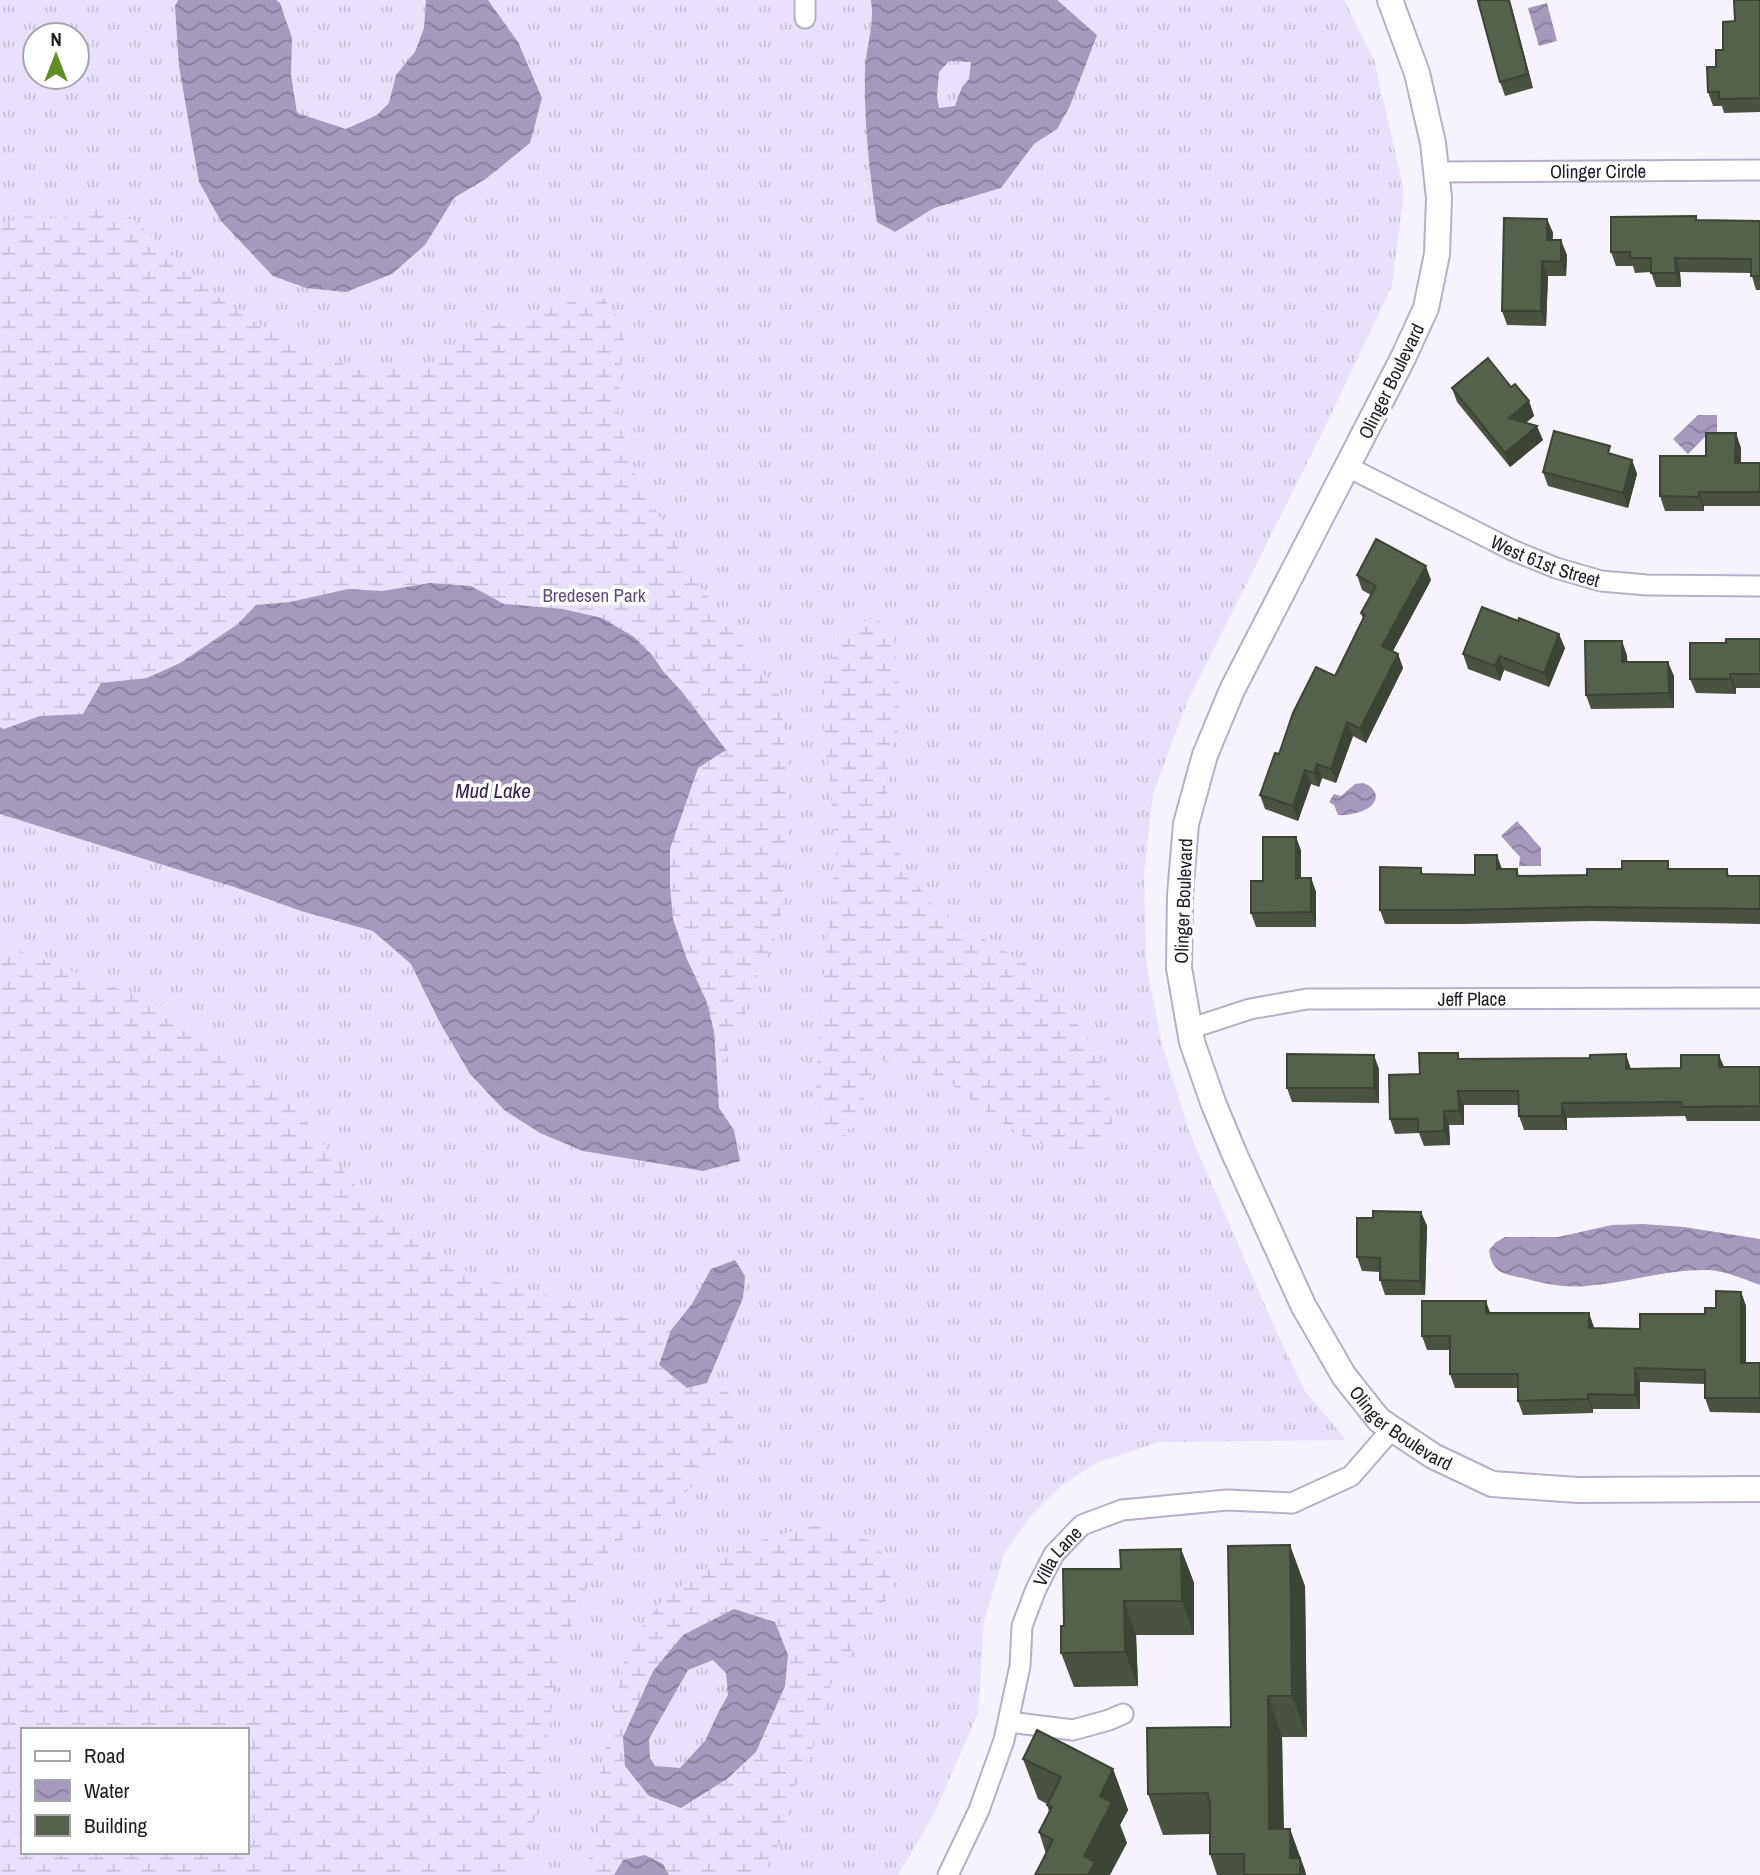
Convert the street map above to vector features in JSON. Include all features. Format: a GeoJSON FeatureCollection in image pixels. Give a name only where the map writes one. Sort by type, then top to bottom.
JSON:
{"type":"FeatureCollection","features":[{"type":"Feature","properties":{"kind":"street","name":"Olinger Boulevard"},"geometry":{"type":"LineString","coordinates":[[1390,0],[1417,73],[1437,172],[1437,254],[1426,308],[1403,358],[1232,690],[1205,755],[1186,824],[1180,895],[1179,968],[1189,1029],[1214,1105],[1303,1305],[1343,1377],[1379,1420],[1433,1456],[1492,1484],[1578,1490],[1760,1489]]}},
{"type":"Feature","properties":{"kind":"street","name":"Olinger Circle"},"geometry":{"type":"LineString","coordinates":[[1437,172],[1760,170]]}},
{"type":"Feature","properties":{"kind":"street","name":"West 61st Street"},"geometry":{"type":"LineString","coordinates":[[1348,467],[1512,550],[1556,568],[1601,581],[1647,585],[1760,586]]}},
{"type":"Feature","properties":{"kind":"street","name":"Jeff Place"},"geometry":{"type":"LineString","coordinates":[[1189,1029],[1250,1009],[1307,999],[1760,998]]}},
{"type":"Feature","properties":{"kind":"street","name":"Villa Lane"},"geometry":{"type":"LineString","coordinates":[[948,1875],[979,1810],[1009,1722],[1020,1666],[1023,1626],[1036,1589],[1054,1554],[1082,1525],[1122,1510],[1227,1500],[1292,1503],[1351,1476],[1392,1429]]}},
{"type":"Feature","properties":{"kind":"street"},"geometry":{"type":"LineString","coordinates":[[1009,1722],[1073,1730],[1123,1714]]}},
{"type":"Feature","properties":{"kind":"green space","name":"Bredesen Park"},"geometry":{"type":"Polygon","coordinates":[[[0,0],[1344,0],[1374,60],[1404,191],[1392,286],[1320,437],[1187,702],[1153,794],[1144,872],[1146,961],[1161,1040],[1190,1134],[1305,1391],[1346,1440],[1160,1442],[1098,1462],[1062,1485],[1029,1518],[1004,1553],[984,1622],[978,1713],[934,1814],[898,1875],[0,1875],[0,0]]]}},
{"type":"Feature","properties":{"kind":"green space"},"geometry":{"type":"Polygon","coordinates":[[[96,209],[134,220],[210,290],[249,320],[356,370],[430,368],[480,328],[599,292],[625,327],[617,410],[634,472],[702,589],[781,698],[790,790],[780,928],[757,975],[742,1024],[716,1073],[714,1031],[673,919],[670,849],[698,768],[726,749],[652,655],[634,637],[602,618],[563,609],[504,604],[471,586],[430,583],[383,591],[348,589],[290,602],[256,605],[220,637],[179,664],[144,679],[101,683],[83,714],[40,716],[4,729],[0,727],[0,224],[28,216],[59,219],[96,209]]]}},
{"type":"Feature","properties":{"kind":"green space"},"geometry":{"type":"Polygon","coordinates":[[[873,618],[891,628],[899,672],[898,731],[887,768],[887,795],[893,834],[904,865],[929,901],[970,931],[1025,963],[1041,986],[1086,1034],[1102,1063],[1110,1096],[1112,1123],[1102,1150],[1069,1153],[1028,1140],[955,1087],[922,1068],[879,1060],[866,1086],[860,1121],[838,1142],[822,1125],[816,1087],[821,1002],[836,848],[824,723],[824,678],[838,631],[873,618]]]}},
{"type":"Feature","properties":{"kind":"green space"},"geometry":{"type":"Polygon","coordinates":[[[0,943],[160,1005],[232,1052],[297,1109],[377,1215],[473,1275],[671,1330],[659,1365],[687,1388],[707,1383],[735,1396],[738,1439],[668,1511],[612,1546],[587,1587],[557,1663],[542,1787],[526,1858],[513,1875],[0,1875],[0,943]]]}},
{"type":"Feature","properties":{"kind":"green space"},"geometry":{"type":"Polygon","coordinates":[[[820,1524],[876,1543],[897,1578],[879,1616],[860,1638],[831,1684],[814,1745],[794,1790],[781,1841],[761,1875],[669,1875],[663,1864],[623,1860],[614,1875],[584,1875],[599,1827],[600,1775],[627,1647],[665,1597],[739,1546],[820,1524]],[[683,1635],[653,1671],[623,1737],[625,1766],[727,1779],[785,1686],[683,1635]]]}},
{"type":"Feature","properties":{"kind":"water"},"geometry":{"type":"Polygon","coordinates":[[[178,0],[276,0],[280,3],[292,38],[291,75],[297,113],[346,129],[377,115],[389,103],[396,75],[415,52],[424,28],[426,0],[488,0],[518,42],[542,98],[530,143],[487,178],[454,198],[425,245],[392,274],[346,292],[306,288],[273,276],[221,221],[199,182],[179,66],[175,6],[178,0]]]}},
{"type":"Feature","properties":{"kind":"water"},"geometry":{"type":"Polygon","coordinates":[[[871,0],[1057,0],[1097,35],[1070,106],[1057,129],[1034,144],[1001,188],[934,208],[895,232],[877,222],[869,165],[865,70],[871,0]],[[949,61],[939,72],[939,108],[955,106],[962,87],[969,79],[971,62],[949,61]]]}},
{"type":"Feature","properties":{"kind":"water"},"geometry":{"type":"Polygon","coordinates":[[[1547,3],[1557,41],[1539,46],[1528,8],[1547,3]]]}},
{"type":"Feature","properties":{"kind":"water"},"geometry":{"type":"Polygon","coordinates":[[[1698,415],[1717,415],[1717,436],[1706,436],[1688,454],[1673,439],[1698,415]]]}},
{"type":"Feature","properties":{"kind":"water","name":"Mud Lake"},"geometry":{"type":"Polygon","coordinates":[[[430,583],[471,586],[504,604],[563,609],[602,618],[634,637],[652,655],[726,750],[698,768],[670,849],[670,888],[673,919],[686,957],[706,1000],[714,1031],[719,1108],[734,1130],[740,1161],[703,1171],[583,1151],[540,1133],[504,1110],[470,1074],[439,1021],[411,964],[373,931],[301,911],[237,888],[0,814],[0,727],[4,729],[40,716],[83,714],[101,683],[147,678],[180,663],[238,624],[256,605],[290,602],[348,589],[383,591],[430,583]]]}},
{"type":"Feature","properties":{"kind":"water"},"geometry":{"type":"Polygon","coordinates":[[[1363,783],[1375,792],[1375,802],[1365,810],[1338,815],[1334,805],[1329,802],[1334,794],[1341,796],[1355,784],[1363,783]]]}},
{"type":"Feature","properties":{"kind":"water"},"geometry":{"type":"Polygon","coordinates":[[[1517,821],[1541,848],[1541,866],[1519,866],[1520,857],[1501,836],[1517,821]]]}},
{"type":"Feature","properties":{"kind":"water"},"geometry":{"type":"Polygon","coordinates":[[[1612,1225],[1684,1227],[1760,1239],[1760,1285],[1728,1274],[1693,1270],[1586,1286],[1556,1285],[1501,1272],[1493,1264],[1489,1250],[1505,1237],[1558,1237],[1612,1225]]]}},
{"type":"Feature","properties":{"kind":"water"},"geometry":{"type":"Polygon","coordinates":[[[735,1260],[745,1276],[743,1298],[707,1383],[687,1388],[659,1365],[671,1330],[692,1304],[711,1269],[735,1260]]]}},
{"type":"Feature","properties":{"kind":"water"},"geometry":{"type":"Polygon","coordinates":[[[734,1609],[775,1622],[788,1655],[785,1686],[756,1752],[727,1779],[681,1808],[649,1796],[625,1766],[623,1737],[653,1671],[683,1635],[734,1609]],[[713,1660],[688,1670],[649,1739],[650,1758],[655,1766],[680,1768],[705,1741],[728,1695],[726,1673],[713,1660]]]}},
{"type":"Feature","properties":{"kind":"water"},"geometry":{"type":"Polygon","coordinates":[[[645,1855],[663,1864],[669,1875],[614,1875],[623,1860],[645,1855]]]}},
{"type":"Feature","properties":{"kind":"building"},"geometry":{"type":"Polygon","coordinates":[[[1509,0],[1528,74],[1500,82],[1478,1],[1509,0]]]}},
{"type":"Feature","properties":{"kind":"building"},"geometry":{"type":"Polygon","coordinates":[[[1734,0],[1760,0],[1760,98],[1719,99],[1719,92],[1708,92],[1707,67],[1716,67],[1716,50],[1723,50],[1723,22],[1735,21],[1734,0]]]}},
{"type":"Feature","properties":{"kind":"building"},"geometry":{"type":"Polygon","coordinates":[[[1696,216],[1696,220],[1760,221],[1760,276],[1751,276],[1751,259],[1675,258],[1676,273],[1651,273],[1651,258],[1630,258],[1630,252],[1611,252],[1611,217],[1696,216]]]}},
{"type":"Feature","properties":{"kind":"building"},"geometry":{"type":"Polygon","coordinates":[[[1504,218],[1547,219],[1547,240],[1561,240],[1561,262],[1542,261],[1541,311],[1502,311],[1504,218]]]}},
{"type":"Feature","properties":{"kind":"building"},"geometry":{"type":"Polygon","coordinates":[[[1488,358],[1511,387],[1515,384],[1529,401],[1509,418],[1537,426],[1505,453],[1452,388],[1488,358]]]}},
{"type":"Feature","properties":{"kind":"building"},"geometry":{"type":"Polygon","coordinates":[[[1554,431],[1610,446],[1608,453],[1632,460],[1623,493],[1543,472],[1554,431]]]}},
{"type":"Feature","properties":{"kind":"building"},"geometry":{"type":"Polygon","coordinates":[[[1706,433],[1736,433],[1735,463],[1760,463],[1760,492],[1699,492],[1699,497],[1660,496],[1660,456],[1706,456],[1706,433]]]}},
{"type":"Feature","properties":{"kind":"building"},"geometry":{"type":"Polygon","coordinates":[[[1376,539],[1426,566],[1382,646],[1398,654],[1360,729],[1347,722],[1331,769],[1317,764],[1314,773],[1305,770],[1293,806],[1260,795],[1275,753],[1279,754],[1293,713],[1316,667],[1335,676],[1365,615],[1361,613],[1376,586],[1357,575],[1376,539]]]}},
{"type":"Feature","properties":{"kind":"building"},"geometry":{"type":"Polygon","coordinates":[[[1482,607],[1559,634],[1544,673],[1499,656],[1495,666],[1463,654],[1482,607]]]}},
{"type":"Feature","properties":{"kind":"building"},"geometry":{"type":"Polygon","coordinates":[[[1726,639],[1760,639],[1760,674],[1730,674],[1730,679],[1690,679],[1690,643],[1726,643],[1726,639]]]}},
{"type":"Feature","properties":{"kind":"building"},"geometry":{"type":"Polygon","coordinates":[[[1585,641],[1622,641],[1622,662],[1668,662],[1669,693],[1586,695],[1585,641]]]}},
{"type":"Feature","properties":{"kind":"building"},"geometry":{"type":"Polygon","coordinates":[[[1263,837],[1296,837],[1296,878],[1311,878],[1311,912],[1251,913],[1251,881],[1263,881],[1263,837]]]}},
{"type":"Feature","properties":{"kind":"building"},"geometry":{"type":"Polygon","coordinates":[[[1475,855],[1497,855],[1497,869],[1517,869],[1517,876],[1587,875],[1587,869],[1622,869],[1622,861],[1668,861],[1668,869],[1727,869],[1727,876],[1760,876],[1760,909],[1587,907],[1380,910],[1380,867],[1421,868],[1421,874],[1475,875],[1475,855]]]}},
{"type":"Feature","properties":{"kind":"building"},"geometry":{"type":"Polygon","coordinates":[[[1419,1053],[1458,1053],[1458,1059],[1590,1058],[1590,1055],[1626,1054],[1626,1069],[1681,1068],[1681,1055],[1719,1055],[1719,1067],[1760,1067],[1760,1106],[1682,1107],[1681,1102],[1562,1103],[1562,1116],[1519,1116],[1518,1091],[1458,1091],[1459,1111],[1444,1111],[1444,1131],[1418,1132],[1418,1119],[1390,1119],[1389,1075],[1420,1074],[1419,1053]]]}},
{"type":"Feature","properties":{"kind":"building"},"geometry":{"type":"Polygon","coordinates":[[[1287,1054],[1374,1055],[1374,1088],[1287,1088],[1287,1054]]]}},
{"type":"Feature","properties":{"kind":"building"},"geometry":{"type":"Polygon","coordinates":[[[1373,1211],[1421,1212],[1420,1281],[1380,1280],[1380,1258],[1357,1257],[1357,1218],[1373,1218],[1373,1211]]]}},
{"type":"Feature","properties":{"kind":"building"},"geometry":{"type":"Polygon","coordinates":[[[1716,1291],[1741,1292],[1741,1363],[1760,1363],[1760,1398],[1705,1398],[1705,1370],[1635,1368],[1635,1395],[1588,1394],[1588,1399],[1518,1401],[1518,1374],[1450,1374],[1450,1336],[1422,1336],[1422,1301],[1486,1301],[1486,1313],[1589,1313],[1589,1328],[1640,1329],[1640,1314],[1705,1314],[1705,1308],[1716,1308],[1716,1291]]]}},
{"type":"Feature","properties":{"kind":"building"},"geometry":{"type":"Polygon","coordinates":[[[1290,1545],[1292,1696],[1268,1696],[1269,1829],[1290,1829],[1290,1858],[1300,1858],[1300,1875],[1244,1875],[1244,1854],[1210,1854],[1208,1793],[1148,1794],[1147,1728],[1231,1727],[1228,1546],[1290,1545]]]}},
{"type":"Feature","properties":{"kind":"building"},"geometry":{"type":"Polygon","coordinates":[[[1181,1549],[1182,1601],[1124,1601],[1125,1652],[1061,1653],[1061,1626],[1064,1626],[1063,1569],[1121,1569],[1120,1550],[1181,1549]]]}},
{"type":"Feature","properties":{"kind":"building"},"geometry":{"type":"Polygon","coordinates":[[[1037,1730],[1113,1769],[1100,1796],[1112,1802],[1084,1856],[1095,1862],[1088,1875],[1035,1875],[1053,1840],[1039,1832],[1052,1807],[1047,1805],[1061,1777],[1023,1759],[1037,1730]]]}}]}
